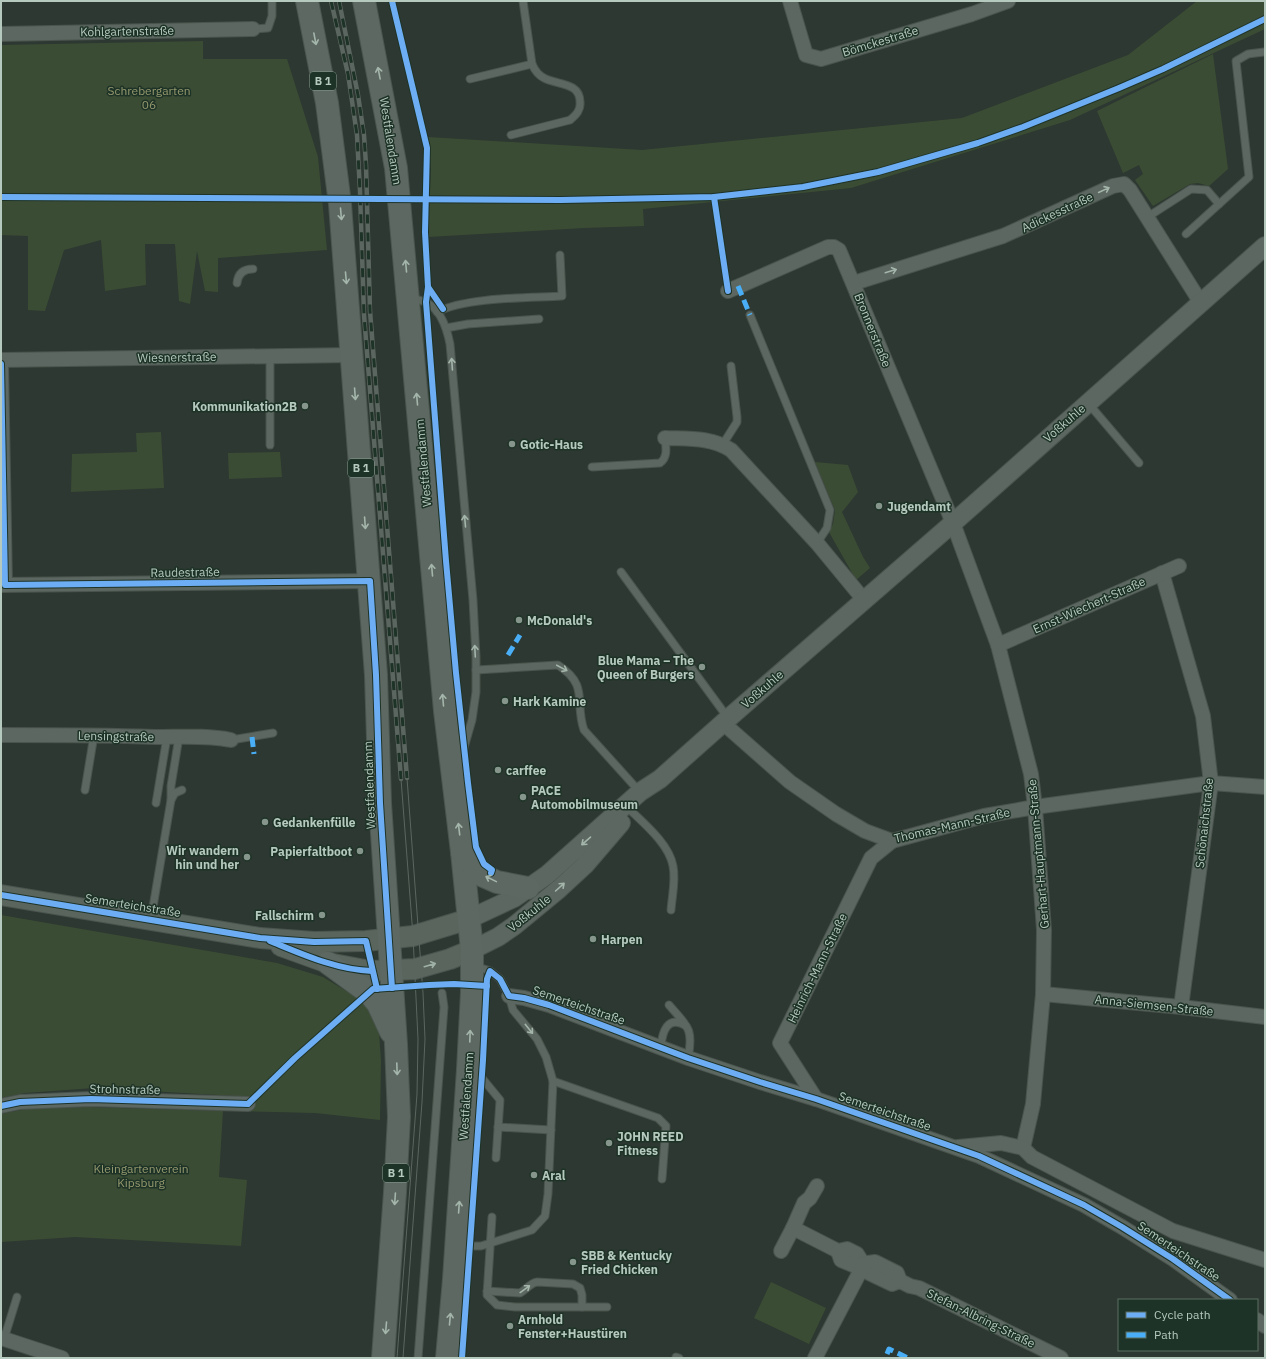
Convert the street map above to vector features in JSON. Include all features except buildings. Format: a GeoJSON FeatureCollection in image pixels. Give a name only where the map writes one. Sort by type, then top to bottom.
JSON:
{"type":"FeatureCollection","features":[{"type":"Feature","properties":{"kind":"main road","name":"Westfalendamm"},"geometry":{"type":"LineString","coordinates":[[307,1],[327,103],[335,161],[343,240],[376,675],[380,804],[392,970],[398,1124],[395,1192],[383,1358]]}},
{"type":"Feature","properties":{"kind":"main road","name":"Westfalendamm"},"geometry":{"type":"LineString","coordinates":[[364,1],[396,168],[409,297],[444,711],[462,852],[472,958],[468,1069],[447,1358]]}},
{"type":"Feature","properties":{"kind":"main road"},"geometry":{"type":"LineString","coordinates":[[462,852],[481,875],[498,882],[528,888]]}},
{"type":"Feature","properties":{"kind":"main road","name":"Semerteichstraße"},"geometry":{"type":"LineString","coordinates":[[1,895],[260,938],[314,942],[366,941],[424,933],[469,919]]}},
{"type":"Feature","properties":{"kind":"main road","name":"Semerteichstraße"},"geometry":{"type":"LineString","coordinates":[[260,938],[328,963],[365,970],[415,969],[450,959],[472,958]]}},
{"type":"Feature","properties":{"kind":"main road"},"geometry":{"type":"LineString","coordinates":[[328,963],[369,993],[378,1004],[396,1044]]}},
{"type":"Feature","properties":{"kind":"street","name":"Bömckestraße"},"geometry":{"type":"LineString","coordinates":[[790,1],[806,55],[821,59],[972,14],[1008,1]]}},
{"type":"Feature","properties":{"kind":"street","name":"Kohlgartenstraße"},"geometry":{"type":"LineString","coordinates":[[1,34],[253,29]]}},
{"type":"Feature","properties":{"kind":"street","name":"Adickesstraße"},"geometry":{"type":"LineString","coordinates":[[854,283],[1003,236],[1113,186],[1124,184],[1130,190],[1146,218],[1201,303]]}},
{"type":"Feature","properties":{"kind":"street","name":"Voßkuhle"},"geometry":{"type":"LineString","coordinates":[[472,958],[559,889],[585,865],[640,792],[660,779],[953,523],[1265,246]]}},
{"type":"Feature","properties":{"kind":"street","name":"Bronnerstraße"},"geometry":{"type":"LineString","coordinates":[[728,291],[828,247],[834,247],[839,250],[953,523]]}},
{"type":"Feature","properties":{"kind":"street","name":"Wiesnerstraße"},"geometry":{"type":"LineString","coordinates":[[1,360],[352,355]]}},
{"type":"Feature","properties":{"kind":"street"},"geometry":{"type":"LineString","coordinates":[[1,364],[3,585]]}},
{"type":"Feature","properties":{"kind":"street"},"geometry":{"type":"LineString","coordinates":[[665,438],[703,439],[723,444],[731,450],[817,543],[864,600]]}},
{"type":"Feature","properties":{"kind":"street","name":"Gerhart-Hauptmann-Straße"},"geometry":{"type":"LineString","coordinates":[[953,523],[998,645],[1031,774],[1036,807],[1044,930],[1043,994],[1033,1104],[1023,1148]]}},
{"type":"Feature","properties":{"kind":"street","name":"Ernst-Wiechert-Straße"},"geometry":{"type":"LineString","coordinates":[[998,645],[1179,566]]}},
{"type":"Feature","properties":{"kind":"street","name":"Schönaichstraße"},"geometry":{"type":"LineString","coordinates":[[1162,573],[1203,716],[1211,783],[1181,1007]]}},
{"type":"Feature","properties":{"kind":"street","name":"Raudestraße"},"geometry":{"type":"LineString","coordinates":[[3,585],[370,581]]}},
{"type":"Feature","properties":{"kind":"street","name":"Thomas-Mann-Straße"},"geometry":{"type":"LineString","coordinates":[[725,721],[790,782],[836,814],[865,831],[892,841],[984,816],[1036,807],[1211,783],[1265,787]]}},
{"type":"Feature","properties":{"kind":"street","name":"Lensingstraße"},"geometry":{"type":"LineString","coordinates":[[1,735],[94,735],[222,738],[231,740]]}},
{"type":"Feature","properties":{"kind":"street","name":"Voßkuhle"},"geometry":{"type":"LineString","coordinates":[[469,919],[503,904],[548,874],[651,791],[660,779]]}},
{"type":"Feature","properties":{"kind":"street","name":"Heinrich-Mann-Straße"},"geometry":{"type":"LineString","coordinates":[[816,1098],[780,1043],[871,858],[892,841]]}},
{"type":"Feature","properties":{"kind":"street","name":"Anna-Siemsen-Straße"},"geometry":{"type":"LineString","coordinates":[[1043,994],[1181,1007],[1265,1017]]}},
{"type":"Feature","properties":{"kind":"street","name":"Semerteichstraße"},"geometry":{"type":"LineString","coordinates":[[509,996],[524,998],[549,1005],[688,1058],[760,1082],[816,1098],[979,1156],[1084,1205],[1173,1259],[1229,1299]]}},
{"type":"Feature","properties":{"kind":"street","name":"Strohnstraße"},"geometry":{"type":"LineString","coordinates":[[1,1106],[20,1102],[91,1099],[248,1104]]}},
{"type":"Feature","properties":{"kind":"street","name":"Semerteichstraße"},"geometry":{"type":"LineString","coordinates":[[956,1147],[1001,1143],[1023,1148],[1032,1157],[1173,1231],[1265,1260]]}},
{"type":"Feature","properties":{"kind":"street"},"geometry":{"type":"LineString","coordinates":[[781,1251],[804,1203],[810,1198],[817,1186]]}},
{"type":"Feature","properties":{"kind":"street","name":"Stefan-Albring-Straße"},"geometry":{"type":"LineString","coordinates":[[793,1228],[838,1250],[847,1249],[857,1254],[869,1274],[892,1284],[900,1281],[910,1286],[919,1288],[1061,1358]]}},
{"type":"Feature","properties":{"kind":"street"},"geometry":{"type":"LineString","coordinates":[[815,1358],[864,1264]]}},
{"type":"Feature","properties":{"kind":"street"},"geometry":{"type":"LineString","coordinates":[[2,1338],[62,1358]]}},
{"type":"Feature","properties":{"kind":"lane"},"geometry":{"type":"LineString","coordinates":[[253,29],[268,28],[272,16],[272,1]]}},
{"type":"Feature","properties":{"kind":"lane"},"geometry":{"type":"LineString","coordinates":[[511,135],[570,120],[576,114],[580,106],[580,99],[576,90],[568,85],[545,79],[537,73],[532,64],[523,1]]}},
{"type":"Feature","properties":{"kind":"lane"},"geometry":{"type":"LineString","coordinates":[[1186,234],[1249,178],[1236,61],[1248,54],[1264,52]]}},
{"type":"Feature","properties":{"kind":"lane"},"geometry":{"type":"LineString","coordinates":[[470,79],[532,64]]}},
{"type":"Feature","properties":{"kind":"lane"},"geometry":{"type":"LineString","coordinates":[[1146,218],[1191,189],[1207,190],[1219,204]]}},
{"type":"Feature","properties":{"kind":"lane"},"geometry":{"type":"LineString","coordinates":[[437,312],[443,309],[468,303],[562,296],[560,255]]}},
{"type":"Feature","properties":{"kind":"lane"},"geometry":{"type":"LineString","coordinates":[[237,283],[242,271],[253,268]]}},
{"type":"Feature","properties":{"kind":"lane"},"geometry":{"type":"LineString","coordinates":[[409,297],[426,302],[437,312],[446,328],[450,344],[473,600],[476,670],[476,692],[472,720],[454,785]]}},
{"type":"Feature","properties":{"kind":"lane"},"geometry":{"type":"LineString","coordinates":[[750,315],[830,510],[827,528],[817,543]]}},
{"type":"Feature","properties":{"kind":"lane"},"geometry":{"type":"LineString","coordinates":[[446,328],[468,324],[539,319]]}},
{"type":"Feature","properties":{"kind":"lane"},"geometry":{"type":"LineString","coordinates":[[270,356],[270,445]]}},
{"type":"Feature","properties":{"kind":"lane"},"geometry":{"type":"LineString","coordinates":[[723,444],[737,422],[738,417],[731,366]]}},
{"type":"Feature","properties":{"kind":"lane"},"geometry":{"type":"LineString","coordinates":[[1088,402],[1139,463]]}},
{"type":"Feature","properties":{"kind":"lane"},"geometry":{"type":"LineString","coordinates":[[592,467],[660,463],[664,460],[666,454],[665,438]]}},
{"type":"Feature","properties":{"kind":"lane"},"geometry":{"type":"LineString","coordinates":[[621,572],[725,721]]}},
{"type":"Feature","properties":{"kind":"lane"},"geometry":{"type":"LineString","coordinates":[[476,670],[558,665],[568,671],[577,682],[581,723],[584,730],[640,792]]}},
{"type":"Feature","properties":{"kind":"lane"},"geometry":{"type":"LineString","coordinates":[[231,740],[273,733]]}},
{"type":"Feature","properties":{"kind":"lane"},"geometry":{"type":"LineString","coordinates":[[85,790],[94,735]]}},
{"type":"Feature","properties":{"kind":"lane"},"geometry":{"type":"LineString","coordinates":[[151,919],[171,800],[173,737]]}},
{"type":"Feature","properties":{"kind":"lane"},"geometry":{"type":"LineString","coordinates":[[156,803],[173,737]]}},
{"type":"Feature","properties":{"kind":"lane"},"geometry":{"type":"LineString","coordinates":[[171,800],[175,794],[182,790]]}},
{"type":"Feature","properties":{"kind":"lane"},"geometry":{"type":"LineString","coordinates":[[628,809],[657,838],[667,851],[673,866],[674,880],[671,910]]}},
{"type":"Feature","properties":{"kind":"lane"},"geometry":{"type":"LineString","coordinates":[[456,1246],[481,1246],[532,1230],[545,1216],[551,1130],[553,1080],[546,1057],[537,1039],[513,1010],[509,996],[500,979],[472,958]]}},
{"type":"Feature","properties":{"kind":"lane"},"geometry":{"type":"LineString","coordinates":[[418,1358],[444,1007],[442,993]]}},
{"type":"Feature","properties":{"kind":"lane"},"geometry":{"type":"LineString","coordinates":[[669,1005],[687,1027],[690,1034],[691,1045],[688,1058]]}},
{"type":"Feature","properties":{"kind":"lane"},"geometry":{"type":"LineString","coordinates":[[661,1047],[663,1032],[666,1026],[679,1023],[687,1027]]}},
{"type":"Feature","properties":{"kind":"lane"},"geometry":{"type":"LineString","coordinates":[[468,1069],[482,1078],[500,1100],[496,1158]]}},
{"type":"Feature","properties":{"kind":"lane"},"geometry":{"type":"LineString","coordinates":[[553,1080],[658,1118],[666,1126],[662,1179]]}},
{"type":"Feature","properties":{"kind":"lane"},"geometry":{"type":"LineString","coordinates":[[498,1127],[551,1130]]}},
{"type":"Feature","properties":{"kind":"lane"},"geometry":{"type":"LineString","coordinates":[[492,1217],[487,1295],[497,1305],[515,1307],[607,1307]]}},
{"type":"Feature","properties":{"kind":"lane"},"geometry":{"type":"LineString","coordinates":[[487,1291],[520,1293],[533,1283],[537,1282],[573,1284],[580,1288],[582,1295],[582,1307]]}},
{"type":"Feature","properties":{"kind":"lane"},"geometry":{"type":"LineString","coordinates":[[2,1338],[17,1297]]}},
{"type":"Feature","properties":{"kind":"green space"},"geometry":{"type":"Polygon","coordinates":[[[1197,1],[1265,1],[1265,29],[1070,120],[851,188],[643,209],[644,226],[428,237],[431,169],[428,137],[642,150],[962,118],[1128,55],[1197,1]]]}},
{"type":"Feature","properties":{"kind":"green space","name":"Schrebergarten 06"},"geometry":{"type":"Polygon","coordinates":[[[203,41],[203,59],[287,59],[318,157],[327,250],[218,258],[218,292],[205,291],[197,251],[190,304],[179,301],[175,244],[145,244],[146,285],[105,291],[101,240],[64,250],[45,311],[28,310],[28,236],[1,235],[1,45],[203,41]]]}},
{"type":"Feature","properties":{"kind":"green space"},"geometry":{"type":"Polygon","coordinates":[[[1213,54],[1228,169],[1209,186],[1198,183],[1190,184],[1153,206],[1135,180],[1143,174],[1139,165],[1123,173],[1097,111],[1213,54]]]}},
{"type":"Feature","properties":{"kind":"green space"},"geometry":{"type":"Polygon","coordinates":[[[161,432],[164,488],[71,492],[72,454],[137,452],[136,433],[161,432]]]}},
{"type":"Feature","properties":{"kind":"green space"},"geometry":{"type":"Polygon","coordinates":[[[280,452],[282,477],[229,479],[228,453],[280,452]]]}},
{"type":"Feature","properties":{"kind":"green space"},"geometry":{"type":"Polygon","coordinates":[[[815,462],[848,465],[858,492],[842,512],[863,557],[870,568],[856,580],[829,532],[833,524],[835,510],[815,462]]]}},
{"type":"Feature","properties":{"kind":"green space"},"geometry":{"type":"Polygon","coordinates":[[[1,915],[277,963],[323,977],[356,997],[368,1009],[379,1032],[381,1061],[380,1120],[315,1113],[237,1111],[237,1096],[94,1088],[25,1093],[1,1098],[1,915]]]}},
{"type":"Feature","properties":{"kind":"green space","name":"Kleingartenverein Kipsburg"},"geometry":{"type":"Polygon","coordinates":[[[86,1107],[223,1111],[219,1177],[247,1180],[241,1246],[75,1237],[1,1242],[1,1114],[26,1109],[86,1107]]]}},
{"type":"Feature","properties":{"kind":"green space"},"geometry":{"type":"Polygon","coordinates":[[[771,1282],[826,1308],[809,1344],[754,1318],[771,1282]]]}},
{"type":"Feature","properties":{"kind":"tram line"},"geometry":{"type":"LineString","coordinates":[[403,1358],[422,1102],[425,1039],[407,778]]}},
{"type":"Feature","properties":{"kind":"tram line"},"geometry":{"type":"LineString","coordinates":[[397,1358],[417,1094],[418,1039],[413,936],[401,779]]}},
{"type":"Feature","properties":{"kind":"railway"},"geometry":{"type":"LineString","coordinates":[[331,1],[348,74],[357,135],[364,315],[401,779]]}},
{"type":"Feature","properties":{"kind":"railway"},"geometry":{"type":"LineString","coordinates":[[339,1],[358,95],[364,135],[370,311],[407,778]]}},
{"type":"Feature","properties":{"kind":"marked path"},"geometry":{"type":"LineString","coordinates":[[738,286],[750,315]]}},
{"type":"Feature","properties":{"kind":"marked path"},"geometry":{"type":"LineString","coordinates":[[508,655],[520,635]]}},
{"type":"Feature","properties":{"kind":"marked path"},"geometry":{"type":"LineString","coordinates":[[252,737],[254,754]]}},
{"type":"Feature","properties":{"kind":"marked path"},"geometry":{"type":"LineString","coordinates":[[887,1354],[889,1349],[908,1358]]}},
{"type":"Feature","properties":{"kind":"cycle path"},"geometry":{"type":"LineString","coordinates":[[392,1],[427,148],[425,232],[428,287],[443,309]]}},
{"type":"Feature","properties":{"kind":"cycle path"},"geometry":{"type":"LineString","coordinates":[[1,197],[561,200],[714,197],[803,187],[878,172],[978,143],[1023,127],[1163,69],[1265,19]]}},
{"type":"Feature","properties":{"kind":"cycle path"},"geometry":{"type":"LineString","coordinates":[[714,197],[728,291]]}},
{"type":"Feature","properties":{"kind":"cycle path"},"geometry":{"type":"LineString","coordinates":[[428,287],[426,302],[456,673],[476,847],[484,864],[492,870],[491,873]]}},
{"type":"Feature","properties":{"kind":"cycle path"},"geometry":{"type":"LineString","coordinates":[[1,364],[5,585],[370,581],[376,675],[380,803],[392,988]]}},
{"type":"Feature","properties":{"kind":"cycle path"},"geometry":{"type":"LineString","coordinates":[[1,895],[260,938],[314,942],[366,941],[377,989]]}},
{"type":"Feature","properties":{"kind":"cycle path"},"geometry":{"type":"LineString","coordinates":[[270,941],[307,956],[346,968],[372,971]]}},
{"type":"Feature","properties":{"kind":"cycle path"},"geometry":{"type":"LineString","coordinates":[[462,1358],[483,1060],[487,979],[490,971],[500,979],[509,996],[524,998],[549,1005],[688,1058],[816,1099],[979,1156],[1084,1205],[1173,1259],[1229,1299]]}},
{"type":"Feature","properties":{"kind":"cycle path"},"geometry":{"type":"LineString","coordinates":[[1,1106],[20,1102],[91,1099],[248,1104],[295,1058],[373,989],[454,984],[487,986]]}},
{"type":"Feature","properties":{"kind":"place","name":"Kommunikation2B"},"geometry":{"type":"Point","coordinates":[305,406]}},
{"type":"Feature","properties":{"kind":"place","name":"Gotic-Haus"},"geometry":{"type":"Point","coordinates":[512,444]}},
{"type":"Feature","properties":{"kind":"place","name":"Jugendamt"},"geometry":{"type":"Point","coordinates":[879,506]}},
{"type":"Feature","properties":{"kind":"place","name":"McDonald's"},"geometry":{"type":"Point","coordinates":[519,620]}},
{"type":"Feature","properties":{"kind":"place","name":"Blue Mama – The Queen of Burgers"},"geometry":{"type":"Point","coordinates":[702,667]}},
{"type":"Feature","properties":{"kind":"place","name":"Hark Kamine"},"geometry":{"type":"Point","coordinates":[505,701]}},
{"type":"Feature","properties":{"kind":"place","name":"carffee"},"geometry":{"type":"Point","coordinates":[498,770]}},
{"type":"Feature","properties":{"kind":"place","name":"PACE Automobilmuseum"},"geometry":{"type":"Point","coordinates":[523,797]}},
{"type":"Feature","properties":{"kind":"place","name":"Gedankenfülle"},"geometry":{"type":"Point","coordinates":[265,822]}},
{"type":"Feature","properties":{"kind":"place","name":"Papierfaltboot"},"geometry":{"type":"Point","coordinates":[360,851]}},
{"type":"Feature","properties":{"kind":"place","name":"Wir wandern hin und her"},"geometry":{"type":"Point","coordinates":[247,857]}},
{"type":"Feature","properties":{"kind":"place","name":"Fallschirm"},"geometry":{"type":"Point","coordinates":[322,915]}},
{"type":"Feature","properties":{"kind":"place","name":"Harpen"},"geometry":{"type":"Point","coordinates":[593,939]}},
{"type":"Feature","properties":{"kind":"place","name":"JOHN REED Fitness"},"geometry":{"type":"Point","coordinates":[609,1143]}},
{"type":"Feature","properties":{"kind":"place","name":"Aral"},"geometry":{"type":"Point","coordinates":[534,1175]}},
{"type":"Feature","properties":{"kind":"place","name":"SBB & Kentucky Fried Chicken"},"geometry":{"type":"Point","coordinates":[573,1262]}},
{"type":"Feature","properties":{"kind":"place","name":"Arnhold Fenster+Haustüren"},"geometry":{"type":"Point","coordinates":[510,1326]}}]}
